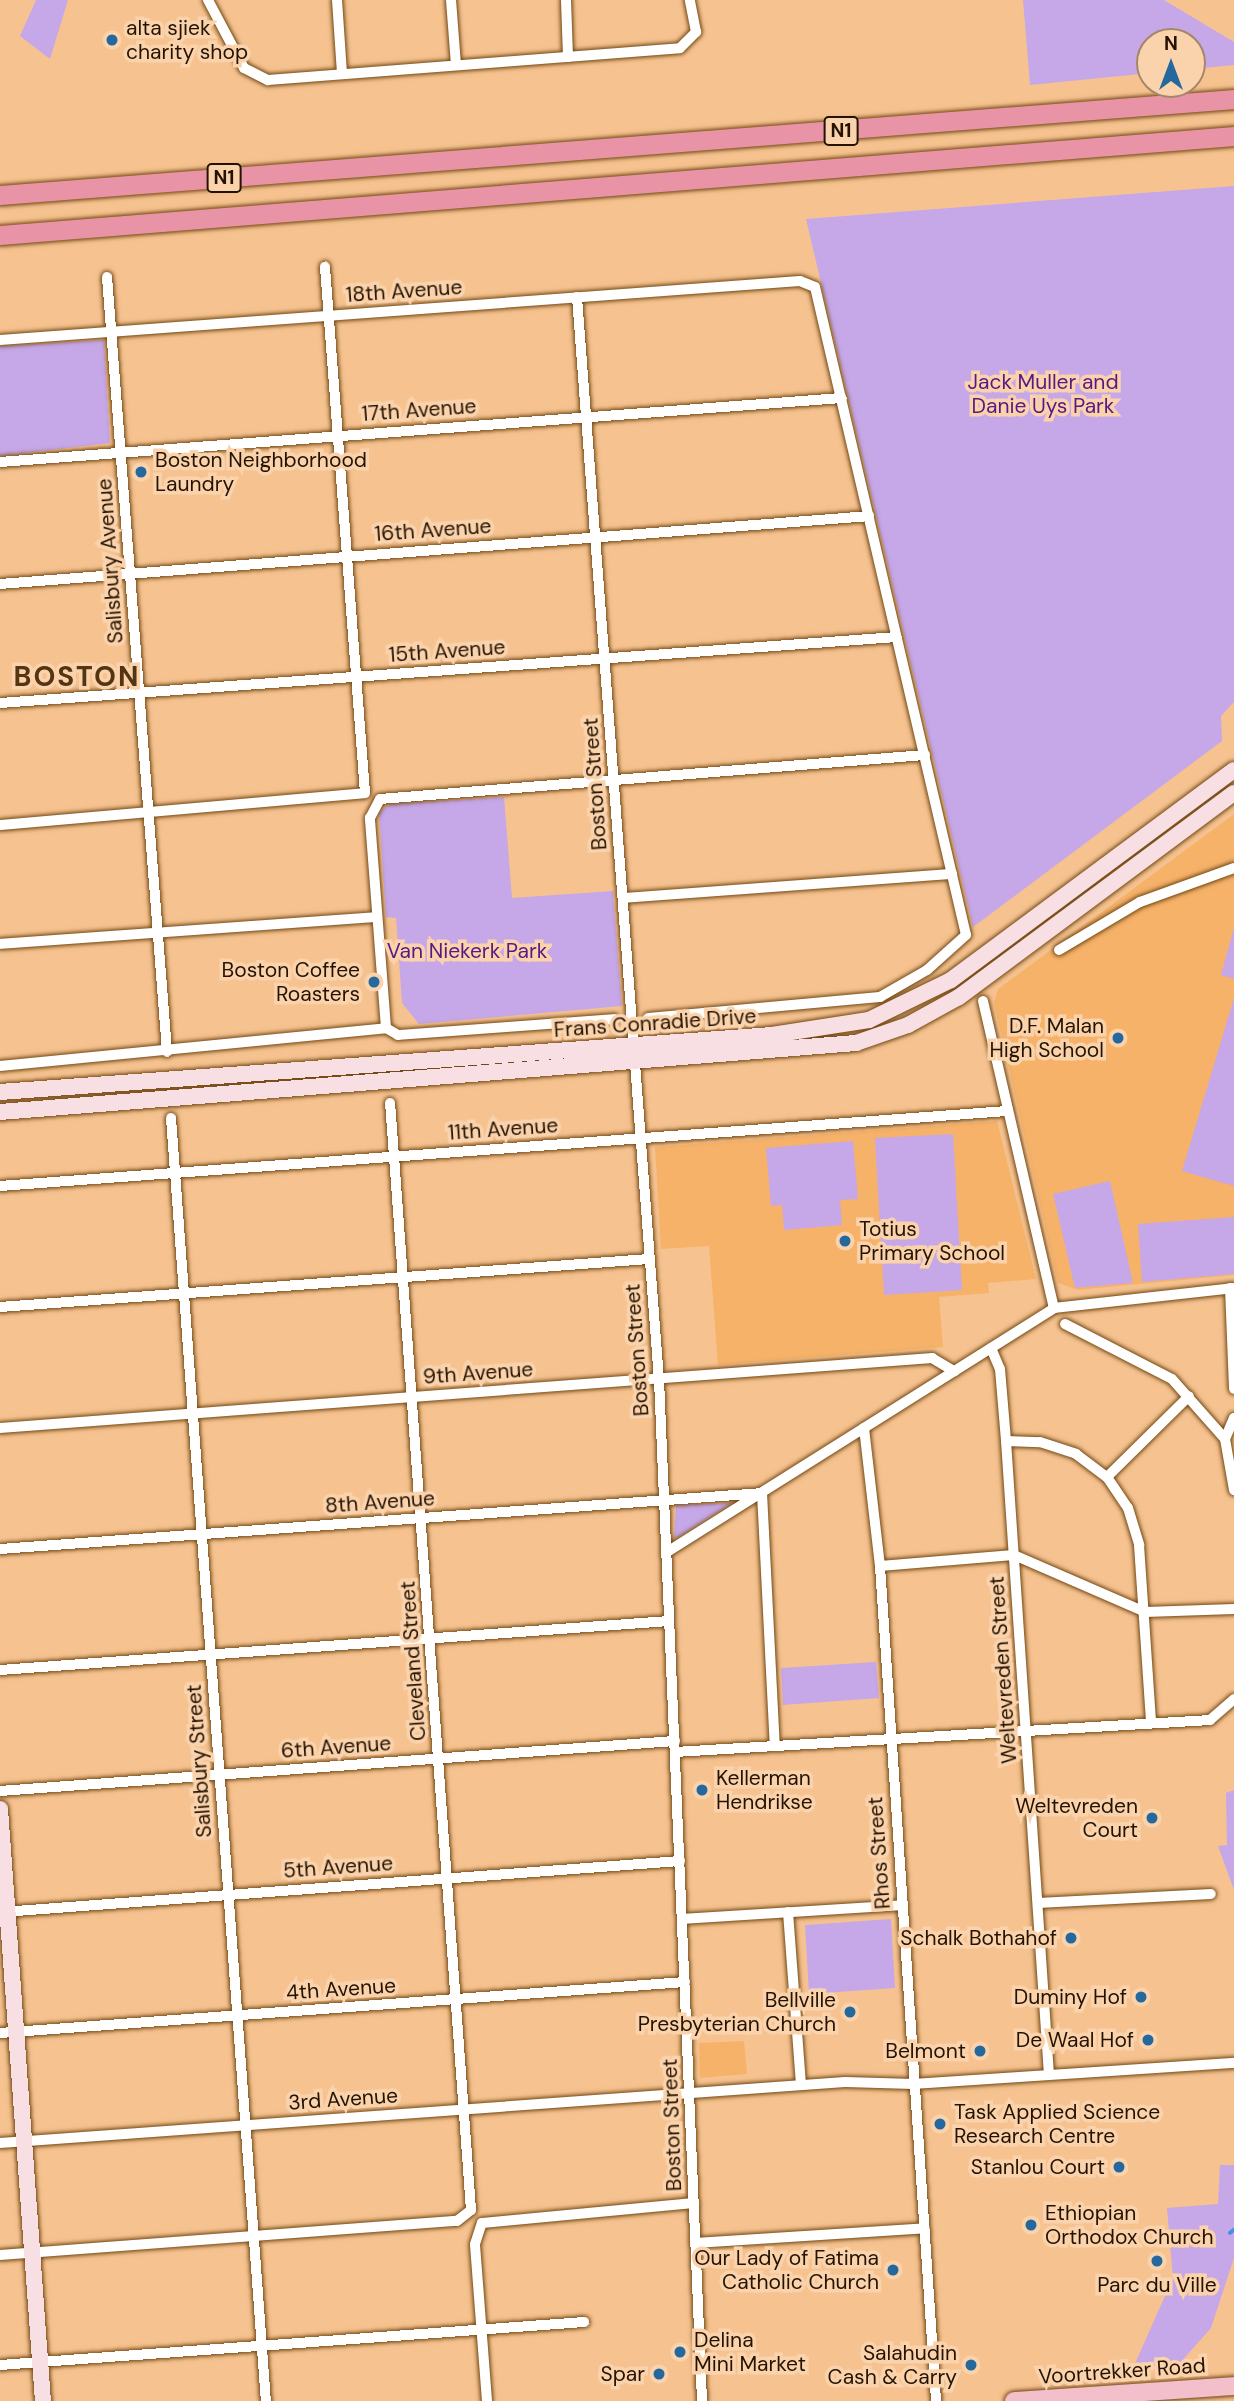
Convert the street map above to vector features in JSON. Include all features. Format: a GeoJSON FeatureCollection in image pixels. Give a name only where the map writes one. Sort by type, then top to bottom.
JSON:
{"type":"FeatureCollection","features":[{"type":"Feature","properties":{"kind":"highway","name":"N1"},"geometry":{"type":"LineString","coordinates":[[0,195],[1234,99]]}},
{"type":"Feature","properties":{"kind":"highway","name":"N1"},"geometry":{"type":"LineString","coordinates":[[0,235],[1234,136]]}},
{"type":"Feature","properties":{"kind":"main road","name":"Frans Conradie Drive"},"geometry":{"type":"LineString","coordinates":[[0,1092],[813,1032],[898,1009],[962,972],[1234,770]]}},
{"type":"Feature","properties":{"kind":"main road","name":"Frans Conradie Drive"},"geometry":{"type":"LineString","coordinates":[[0,1112],[829,1048],[908,1025],[970,990],[1234,793]]}},
{"type":"Feature","properties":{"kind":"main road"},"geometry":{"type":"LineString","coordinates":[[0,1809],[8,2032],[24,2142],[43,2401]]}},
{"type":"Feature","properties":{"kind":"main road","name":"Voortrekker Road"},"geometry":{"type":"LineString","coordinates":[[1014,2401],[1234,2386]]}},
{"type":"Feature","properties":{"kind":"main road"},"geometry":{"type":"LineString","coordinates":[[1232,2401],[1234,2393]]}},
{"type":"Feature","properties":{"kind":"street"},"geometry":{"type":"LineString","coordinates":[[208,0],[249,74],[268,80],[681,48],[696,32],[690,0]]}},
{"type":"Feature","properties":{"kind":"street"},"geometry":{"type":"LineString","coordinates":[[337,0],[342,74]]}},
{"type":"Feature","properties":{"kind":"street"},"geometry":{"type":"LineString","coordinates":[[451,0],[456,65]]}},
{"type":"Feature","properties":{"kind":"street"},"geometry":{"type":"LineString","coordinates":[[566,0],[568,57]]}},
{"type":"Feature","properties":{"kind":"street"},"geometry":{"type":"LineString","coordinates":[[0,825],[365,793],[359,677],[326,267]]}},
{"type":"Feature","properties":{"kind":"street","name":"Salisbury Avenue"},"geometry":{"type":"LineString","coordinates":[[107,277],[167,1052]]}},
{"type":"Feature","properties":{"kind":"street","name":"18th Avenue"},"geometry":{"type":"LineString","coordinates":[[0,340],[577,297],[811,284],[842,398]]}},
{"type":"Feature","properties":{"kind":"street","name":"Boston Street"},"geometry":{"type":"LineString","coordinates":[[577,297],[659,1379],[702,2401]]}},
{"type":"Feature","properties":{"kind":"street"},"geometry":{"type":"LineString","coordinates":[[648,1018],[864,1001],[906,985],[965,937],[842,398]]}},
{"type":"Feature","properties":{"kind":"street","name":"17th Avenue"},"geometry":{"type":"LineString","coordinates":[[0,462],[842,398]]}},
{"type":"Feature","properties":{"kind":"street","name":"16th Avenue"},"geometry":{"type":"LineString","coordinates":[[0,584],[869,516]]}},
{"type":"Feature","properties":{"kind":"street","name":"15th Avenue"},"geometry":{"type":"LineString","coordinates":[[0,703],[897,637]]}},
{"type":"Feature","properties":{"kind":"street"},"geometry":{"type":"LineString","coordinates":[[386,1028],[370,818],[376,803],[390,796],[925,755]]}},
{"type":"Feature","properties":{"kind":"street"},"geometry":{"type":"LineString","coordinates":[[1059,950],[1140,902],[1234,868]]}},
{"type":"Feature","properties":{"kind":"street"},"geometry":{"type":"LineString","coordinates":[[623,898],[952,874]]}},
{"type":"Feature","properties":{"kind":"street"},"geometry":{"type":"LineString","coordinates":[[0,944],[377,917]]}},
{"type":"Feature","properties":{"kind":"street"},"geometry":{"type":"LineString","coordinates":[[983,1002],[1054,1308]]}},
{"type":"Feature","properties":{"kind":"street"},"geometry":{"type":"LineString","coordinates":[[0,1066],[167,1052],[386,1028],[398,1035],[614,1019]]}},
{"type":"Feature","properties":{"kind":"street","name":"Cleveland Street"},"geometry":{"type":"LineString","coordinates":[[253,2237],[468,2216],[465,2109],[449,1878],[390,1103]]}},
{"type":"Feature","properties":{"kind":"street","name":"11th Avenue"},"geometry":{"type":"LineString","coordinates":[[0,1186],[1008,1111]]}},
{"type":"Feature","properties":{"kind":"street","name":"Salisbury Street"},"geometry":{"type":"LineString","coordinates":[[171,1118],[266,2401]]}},
{"type":"Feature","properties":{"kind":"street"},"geometry":{"type":"LineString","coordinates":[[0,1307],[649,1259]]}},
{"type":"Feature","properties":{"kind":"street"},"geometry":{"type":"LineString","coordinates":[[667,1552],[1054,1308],[1232,1288],[1234,1389]]}},
{"type":"Feature","properties":{"kind":"street"},"geometry":{"type":"LineString","coordinates":[[1065,1324],[1143,1359],[1189,1396],[1225,1438],[1234,1490]]}},
{"type":"Feature","properties":{"kind":"street","name":"Weltevreden Street"},"geometry":{"type":"LineString","coordinates":[[991,1348],[1000,1369],[1006,1441],[1049,2075]]}},
{"type":"Feature","properties":{"kind":"street","name":"9th Avenue"},"geometry":{"type":"LineString","coordinates":[[0,1428],[933,1358],[954,1371]]}},
{"type":"Feature","properties":{"kind":"street"},"geometry":{"type":"LineString","coordinates":[[1107,1477],[1189,1396]]}},
{"type":"Feature","properties":{"kind":"street"},"geometry":{"type":"LineString","coordinates":[[1225,1438],[1234,1418]]}},
{"type":"Feature","properties":{"kind":"street","name":"Rhos Street"},"geometry":{"type":"LineString","coordinates":[[864,1429],[880,1566],[936,2401]]}},
{"type":"Feature","properties":{"kind":"street"},"geometry":{"type":"LineString","coordinates":[[1006,1441],[1065,1449],[1107,1477],[1137,1532],[1145,1612],[1151,1723]]}},
{"type":"Feature","properties":{"kind":"street"},"geometry":{"type":"LineString","coordinates":[[762,1493],[775,1746]]}},
{"type":"Feature","properties":{"kind":"street","name":"8th Avenue"},"geometry":{"type":"LineString","coordinates":[[0,1549],[762,1493]]}},
{"type":"Feature","properties":{"kind":"street"},"geometry":{"type":"LineString","coordinates":[[880,1566],[1014,1555],[1145,1612],[1234,1608]]}},
{"type":"Feature","properties":{"kind":"street"},"geometry":{"type":"LineString","coordinates":[[0,1670],[669,1621]]}},
{"type":"Feature","properties":{"kind":"street","name":"6th Avenue"},"geometry":{"type":"LineString","coordinates":[[0,1791],[440,1759],[675,1747],[775,1746],[1210,1720],[1234,1699]]}},
{"type":"Feature","properties":{"kind":"street","name":"5th Avenue"},"geometry":{"type":"LineString","coordinates":[[4,1912],[680,1861]]}},
{"type":"Feature","properties":{"kind":"street"},"geometry":{"type":"LineString","coordinates":[[1038,1903],[1212,1894]]}},
{"type":"Feature","properties":{"kind":"street"},"geometry":{"type":"LineString","coordinates":[[682,1919],[902,1905]]}},
{"type":"Feature","properties":{"kind":"street"},"geometry":{"type":"LineString","coordinates":[[788,1912],[800,2085]]}},
{"type":"Feature","properties":{"kind":"street","name":"4th Avenue"},"geometry":{"type":"LineString","coordinates":[[8,2032],[685,1982]]}},
{"type":"Feature","properties":{"kind":"street","name":"3rd Avenue"},"geometry":{"type":"LineString","coordinates":[[0,2144],[800,2085],[914,2084],[1234,2063]]}},
{"type":"Feature","properties":{"kind":"street"},"geometry":{"type":"LineString","coordinates":[[487,2401],[481,2330],[478,2226],[490,2218],[694,2203]]}},
{"type":"Feature","properties":{"kind":"street"},"geometry":{"type":"LineString","coordinates":[[696,2243],[925,2228]]}},
{"type":"Feature","properties":{"kind":"street"},"geometry":{"type":"LineString","coordinates":[[0,2255],[253,2237]]}},
{"type":"Feature","properties":{"kind":"street"},"geometry":{"type":"LineString","coordinates":[[0,2365],[584,2322]]}},
{"type":"Feature","properties":{"kind":"shaded area","name":"D.F. Malan High School"},"geometry":{"type":"Polygon","coordinates":[[[1234,814],[1234,1275],[1078,1290],[1058,1283],[994,1003],[998,989],[1234,814]]]}},
{"type":"Feature","properties":{"kind":"shaded area","name":"Totius Primary School"},"geometry":{"type":"Polygon","coordinates":[[[997,1121],[1036,1279],[988,1283],[989,1293],[939,1297],[943,1347],[718,1365],[709,1246],[661,1249],[655,1147],[997,1121]]]}},
{"type":"Feature","properties":{"kind":"shaded area"},"geometry":{"type":"Polygon","coordinates":[[[744,2041],[747,2074],[700,2078],[699,2043],[744,2041]]]}},
{"type":"Feature","properties":{"kind":"green space"},"geometry":{"type":"Polygon","coordinates":[[[36,0],[68,0],[50,59],[20,36],[36,0]]]}},
{"type":"Feature","properties":{"kind":"green space"},"geometry":{"type":"Polygon","coordinates":[[[1023,0],[1164,0],[1234,42],[1234,65],[1206,68],[1206,28],[1136,28],[1136,74],[1030,85],[1023,0]]]}},
{"type":"Feature","properties":{"kind":"green space","name":"Jack Muller and Danie Uys Park"},"geometry":{"type":"Polygon","coordinates":[[[1234,186],[1234,702],[1221,716],[1222,741],[973,927],[806,219],[1234,186]]]}},
{"type":"Feature","properties":{"kind":"green space"},"geometry":{"type":"Polygon","coordinates":[[[104,340],[110,443],[0,456],[0,346],[104,340]]]}},
{"type":"Feature","properties":{"kind":"green space","name":"Van Niekerk Park"},"geometry":{"type":"Polygon","coordinates":[[[504,797],[512,898],[613,891],[622,1006],[419,1024],[402,1003],[396,918],[386,917],[379,813],[389,804],[504,797]]]}},
{"type":"Feature","properties":{"kind":"green space"},"geometry":{"type":"Polygon","coordinates":[[[1234,928],[1234,979],[1221,975],[1234,928]]]}},
{"type":"Feature","properties":{"kind":"green space"},"geometry":{"type":"Polygon","coordinates":[[[1234,998],[1234,1186],[1182,1171],[1234,998]]]}},
{"type":"Feature","properties":{"kind":"green space"},"geometry":{"type":"Polygon","coordinates":[[[953,1134],[962,1290],[884,1295],[875,1138],[953,1134]]]}},
{"type":"Feature","properties":{"kind":"green space"},"geometry":{"type":"Polygon","coordinates":[[[853,1141],[858,1199],[840,1200],[842,1225],[784,1230],[782,1205],[771,1206],[766,1148],[853,1141]]]}},
{"type":"Feature","properties":{"kind":"green space"},"geometry":{"type":"Polygon","coordinates":[[[1110,1181],[1133,1283],[1075,1288],[1053,1194],[1110,1181]]]}},
{"type":"Feature","properties":{"kind":"green space"},"geometry":{"type":"Polygon","coordinates":[[[1234,1217],[1234,1274],[1142,1282],[1138,1224],[1234,1217]]]}},
{"type":"Feature","properties":{"kind":"green space"},"geometry":{"type":"Polygon","coordinates":[[[732,1503],[677,1538],[674,1537],[676,1505],[732,1503]]]}},
{"type":"Feature","properties":{"kind":"green space"},"geometry":{"type":"Polygon","coordinates":[[[876,1662],[879,1698],[783,1705],[781,1668],[876,1662]]]}},
{"type":"Feature","properties":{"kind":"green space"},"geometry":{"type":"Polygon","coordinates":[[[1234,1790],[1234,1890],[1218,1846],[1227,1845],[1226,1793],[1234,1790]]]}},
{"type":"Feature","properties":{"kind":"green space"},"geometry":{"type":"Polygon","coordinates":[[[891,1919],[895,1988],[809,1994],[805,1925],[891,1919]]]}},
{"type":"Feature","properties":{"kind":"green space"},"geometry":{"type":"Polygon","coordinates":[[[1220,2165],[1234,2165],[1234,2258],[1211,2328],[1179,2364],[1133,2368],[1173,2278],[1167,2208],[1218,2204],[1220,2165]]]}},
{"type":"Feature","properties":{"kind":"waterway"},"geometry":{"type":"LineString","coordinates":[[1230,2233],[1234,2230]]}},
{"type":"Feature","properties":{"kind":"place","name":"alta sjiek charity shop"},"geometry":{"type":"Point","coordinates":[112,40]}},
{"type":"Feature","properties":{"kind":"place","name":"Boston Neighborhood Laundry"},"geometry":{"type":"Point","coordinates":[141,472]}},
{"type":"Feature","properties":{"kind":"place","name":"Boston Coffee Roasters"},"geometry":{"type":"Point","coordinates":[374,982]}},
{"type":"Feature","properties":{"kind":"place","name":"D.F. Malan High School"},"geometry":{"type":"Point","coordinates":[1118,1038]}},
{"type":"Feature","properties":{"kind":"place","name":"Totius Primary School"},"geometry":{"type":"Point","coordinates":[845,1241]}},
{"type":"Feature","properties":{"kind":"place","name":"Kellerman Hendrikse"},"geometry":{"type":"Point","coordinates":[702,1790]}},
{"type":"Feature","properties":{"kind":"place","name":"Weltevreden Court"},"geometry":{"type":"Point","coordinates":[1152,1818]}},
{"type":"Feature","properties":{"kind":"place","name":"Schalk Bothahof"},"geometry":{"type":"Point","coordinates":[1071,1938]}},
{"type":"Feature","properties":{"kind":"place","name":"Duminy Hof"},"geometry":{"type":"Point","coordinates":[1141,1997]}},
{"type":"Feature","properties":{"kind":"place","name":"Bellville Presbyterian Church"},"geometry":{"type":"Point","coordinates":[850,2012]}},
{"type":"Feature","properties":{"kind":"place","name":"De Waal Hof"},"geometry":{"type":"Point","coordinates":[1148,2040]}},
{"type":"Feature","properties":{"kind":"place","name":"Belmont"},"geometry":{"type":"Point","coordinates":[980,2051]}},
{"type":"Feature","properties":{"kind":"place","name":"Task Applied Science Research Centre"},"geometry":{"type":"Point","coordinates":[940,2124]}},
{"type":"Feature","properties":{"kind":"place","name":"Stanlou Court"},"geometry":{"type":"Point","coordinates":[1119,2167]}},
{"type":"Feature","properties":{"kind":"place","name":"Ethiopian Orthodox Church"},"geometry":{"type":"Point","coordinates":[1031,2225]}},
{"type":"Feature","properties":{"kind":"place","name":"Parc du Ville"},"geometry":{"type":"Point","coordinates":[1157,2261]}},
{"type":"Feature","properties":{"kind":"place","name":"Our Lady of Fatima Catholic Church"},"geometry":{"type":"Point","coordinates":[893,2270]}},
{"type":"Feature","properties":{"kind":"place","name":"Delina Mini Market"},"geometry":{"type":"Point","coordinates":[680,2352]}},
{"type":"Feature","properties":{"kind":"place","name":"Salahudin Cash & Carry"},"geometry":{"type":"Point","coordinates":[971,2365]}},
{"type":"Feature","properties":{"kind":"place","name":"Spar"},"geometry":{"type":"Point","coordinates":[659,2374]}},
{"type":"Feature","properties":{"kind":"district","name":"BOSTON"},"geometry":{"type":"Point","coordinates":[77,677]}}]}
